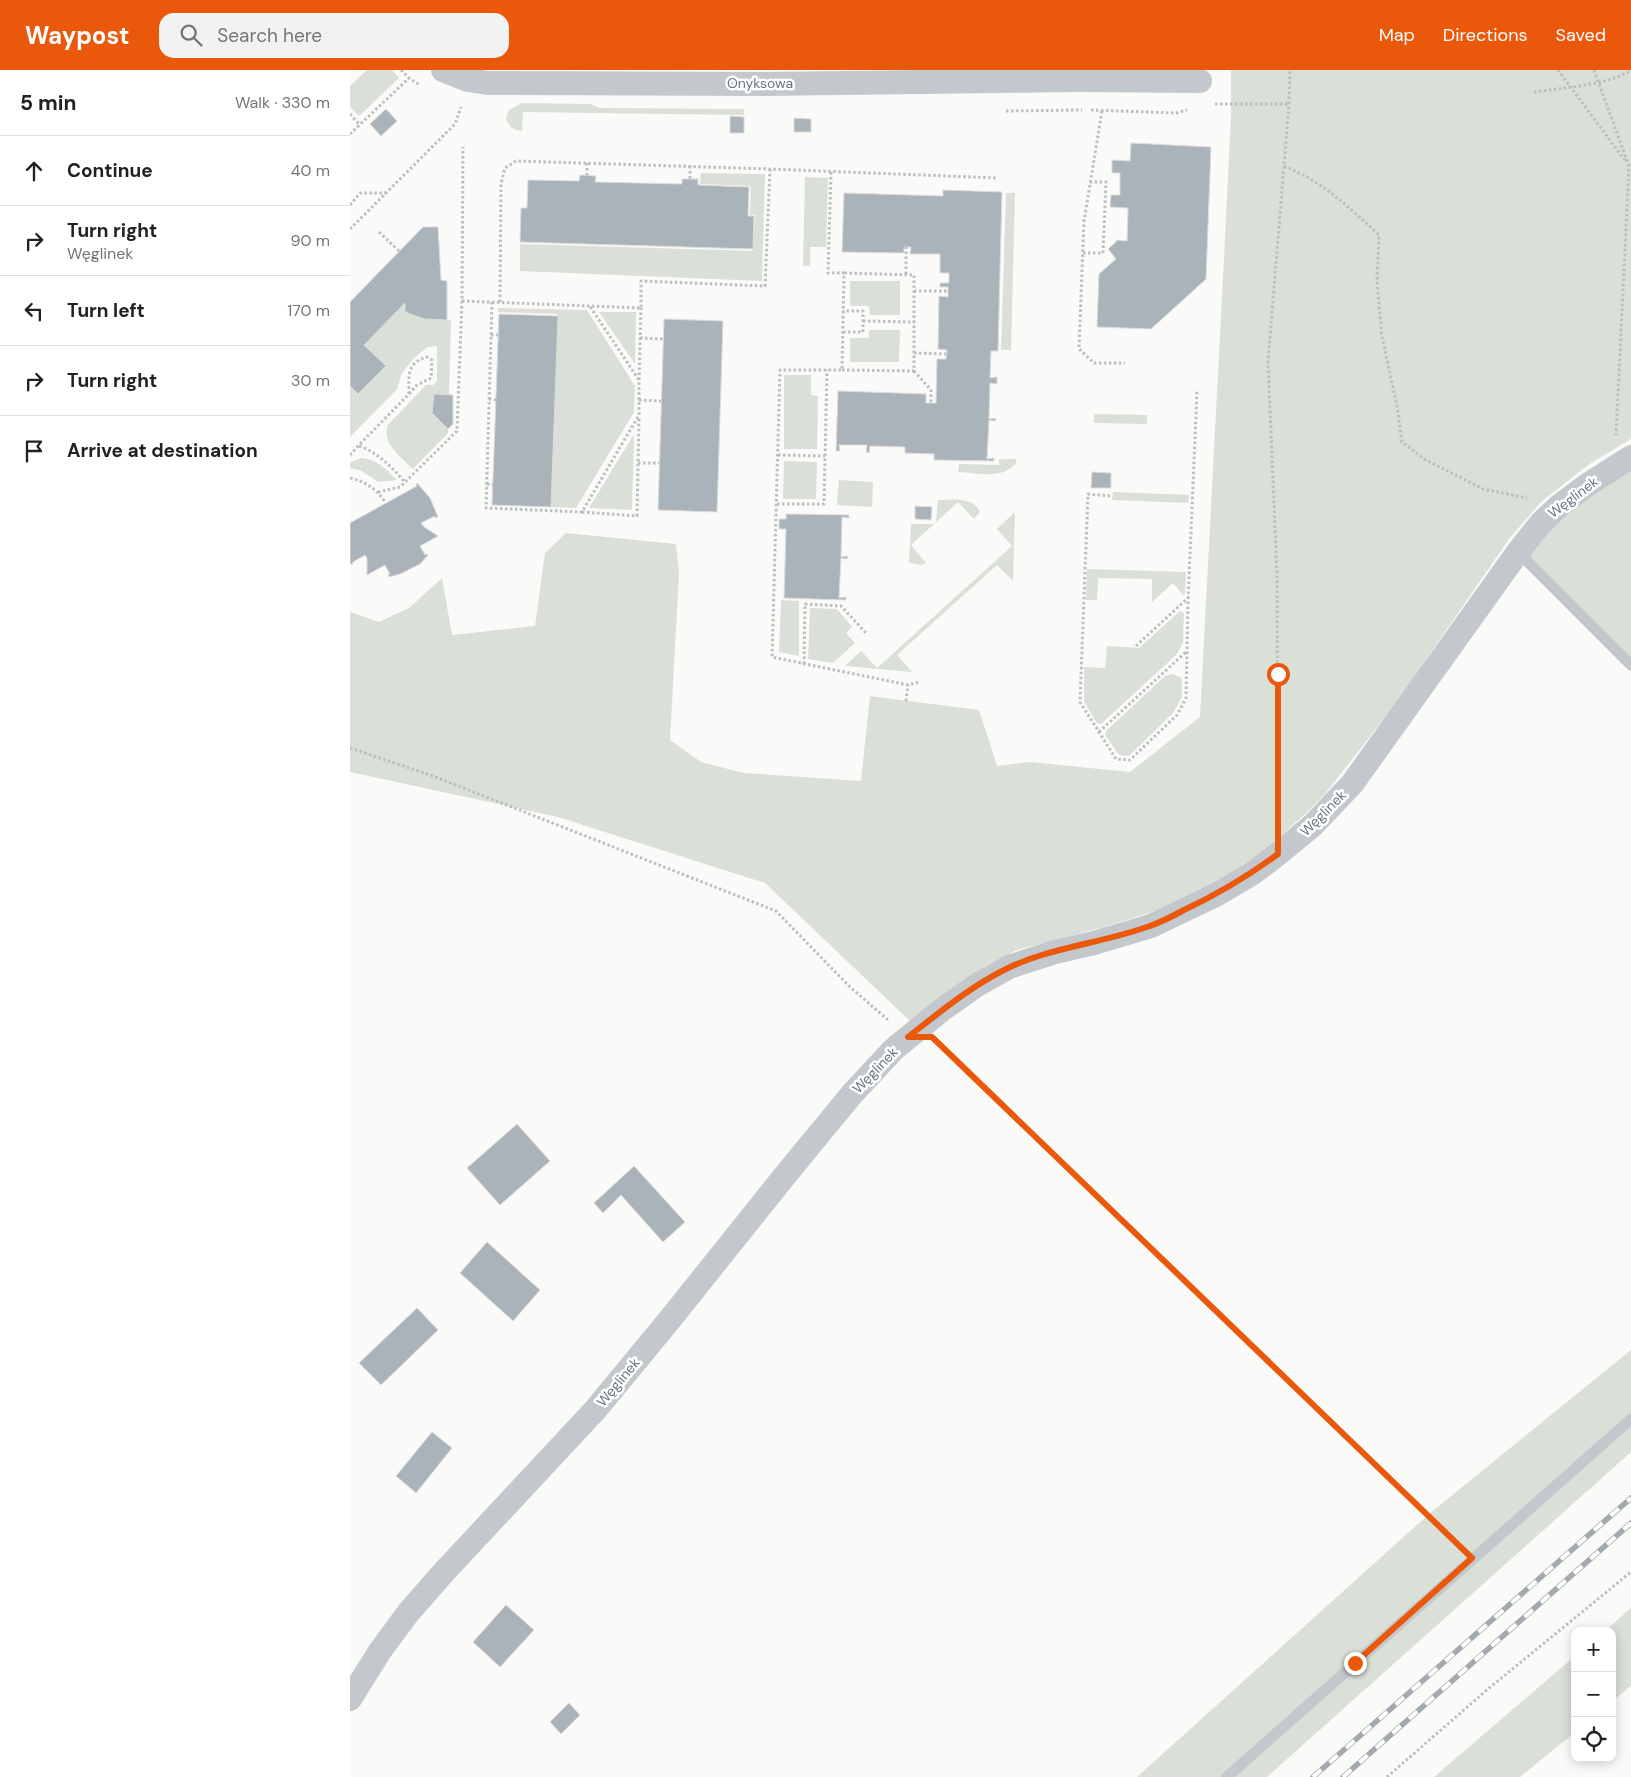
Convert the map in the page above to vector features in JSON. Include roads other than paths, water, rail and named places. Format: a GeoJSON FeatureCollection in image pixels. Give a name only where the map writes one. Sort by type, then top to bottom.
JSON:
{"type":"FeatureCollection","features":[{"type":"Feature","properties":{"kind":"street","name":"Onyksowa"},"geometry":{"type":"LineString","coordinates":[[443,70],[468,80],[488,82],[763,84],[1079,80],[1200,81]]}},
{"type":"Feature","properties":{"kind":"street","name":"Węglinek"},"geometry":{"type":"LineString","coordinates":[[350,1699],[380,1651],[408,1613],[596,1409],[852,1094],[894,1048],[977,984],[1009,968],[1055,952],[1094,943],[1151,926],[1216,895],[1253,873],[1278,854],[1313,825],[1352,784],[1518,552],[1541,523],[1559,506],[1587,485],[1623,462]]}},
{"type":"Feature","properties":{"kind":"lane"},"geometry":{"type":"LineString","coordinates":[[1518,552],[1631,665]]}},
{"type":"Feature","properties":{"kind":"lane"},"geometry":{"type":"LineString","coordinates":[[1228,1777],[1472,1558],[1631,1419]]}},
{"type":"Feature","properties":{"kind":"railway"},"geometry":{"type":"LineString","coordinates":[[1313,1777],[1631,1498]]}},
{"type":"Feature","properties":{"kind":"railway"},"geometry":{"type":"LineString","coordinates":[[1343,1777],[1631,1523]]}}]}
